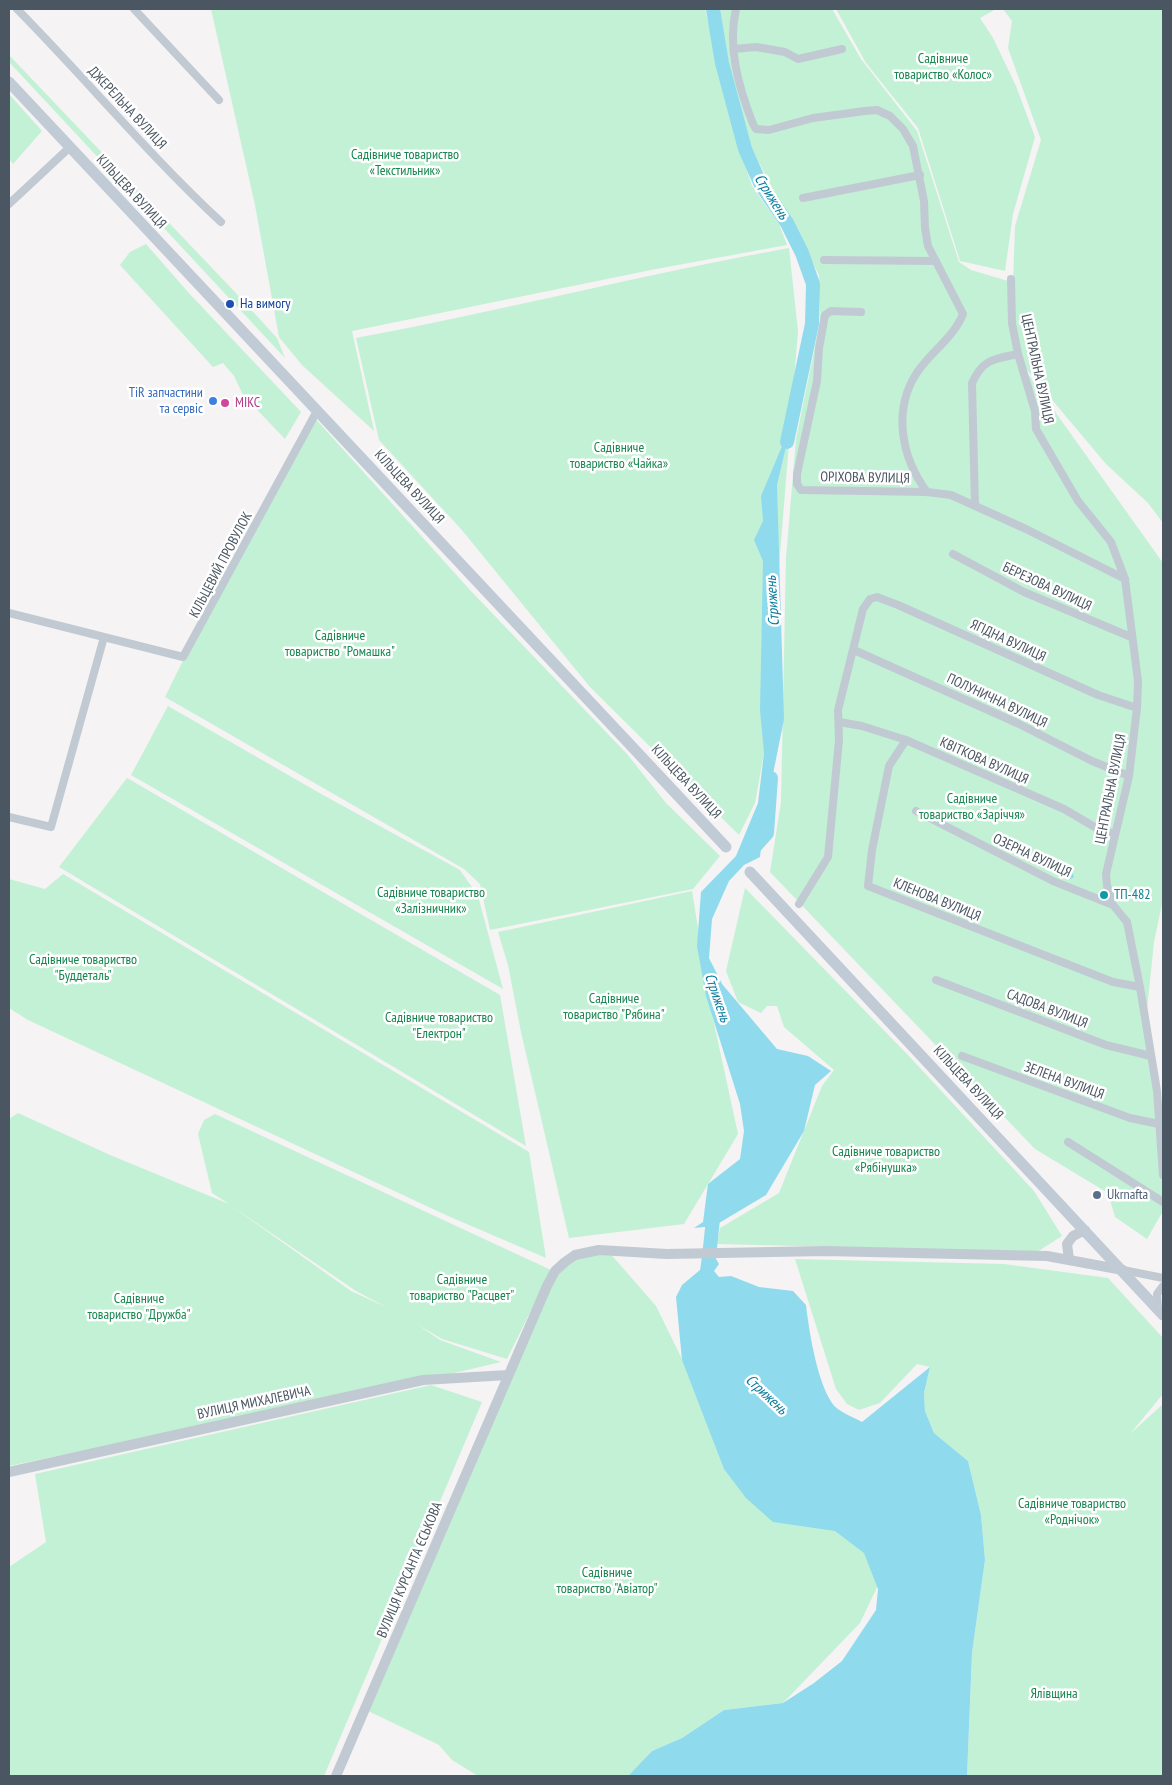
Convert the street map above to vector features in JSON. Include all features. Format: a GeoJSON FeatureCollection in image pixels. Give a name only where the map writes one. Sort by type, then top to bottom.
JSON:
{"type":"FeatureCollection","features":[{"type":"Feature","properties":{"kind":"main road","name":"КІЛЬЦЕВА ВУЛИЦЯ"},"geometry":{"type":"LineString","coordinates":[[9,82],[726,847]]}},
{"type":"Feature","properties":{"kind":"main road","name":"КІЛЬЦЕВА ВУЛИЦЯ"},"geometry":{"type":"LineString","coordinates":[[750,872],[1163,1315]]}},
{"type":"Feature","properties":{"kind":"street","name":"ДЖЕРЕЛЬНА ВУЛИЦЯ"},"geometry":{"type":"LineString","coordinates":[[17,9],[70,62],[113,113],[221,222]]}},
{"type":"Feature","properties":{"kind":"street"},"geometry":{"type":"LineString","coordinates":[[134,9],[219,100]]}},
{"type":"Feature","properties":{"kind":"street"},"geometry":{"type":"LineString","coordinates":[[736,9],[734,49],[739,88],[752,124],[756,129],[769,130],[813,118],[877,110],[890,116],[903,129],[913,146],[924,201],[928,246],[963,314],[955,329],[919,370],[909,387],[901,430],[915,476],[927,492]]}},
{"type":"Feature","properties":{"kind":"street"},"geometry":{"type":"LineString","coordinates":[[734,49],[768,49],[785,52],[798,59],[842,49]]}},
{"type":"Feature","properties":{"kind":"street"},"geometry":{"type":"LineString","coordinates":[[9,204],[69,148]]}},
{"type":"Feature","properties":{"kind":"street"},"geometry":{"type":"LineString","coordinates":[[803,198],[920,175]]}},
{"type":"Feature","properties":{"kind":"street"},"geometry":{"type":"LineString","coordinates":[[824,260],[936,261]]}},
{"type":"Feature","properties":{"kind":"street","name":"ЦЕНТРАЛЬНА ВУЛИЦЯ"},"geometry":{"type":"LineString","coordinates":[[1011,279],[1012,323],[1018,354],[1035,411],[1036,429],[1078,501],[1111,542],[1125,579],[1138,681],[1137,708],[1129,776],[1106,874],[1107,886],[1113,905],[1127,922],[1140,987],[1157,1091],[1163,1175]]}},
{"type":"Feature","properties":{"kind":"street","name":"ОРІХОВА ВУЛИЦЯ"},"geometry":{"type":"LineString","coordinates":[[861,312],[831,312],[825,316],[819,348],[817,381],[797,484],[801,490],[927,492],[951,495],[1125,579]]}},
{"type":"Feature","properties":{"kind":"street"},"geometry":{"type":"LineString","coordinates":[[975,506],[972,382],[980,367],[986,362],[1018,354]]}},
{"type":"Feature","properties":{"kind":"street","name":"КІЛЬЦЕВИЙ ПРОВУЛОК"},"geometry":{"type":"LineString","coordinates":[[9,613],[183,657],[317,411]]}},
{"type":"Feature","properties":{"kind":"street","name":"БЕРЕЗОВА ВУЛИЦЯ"},"geometry":{"type":"LineString","coordinates":[[953,554],[1024,592],[1132,637]]}},
{"type":"Feature","properties":{"kind":"street","name":"ЯГІДНА ВУЛИЦЯ"},"geometry":{"type":"LineString","coordinates":[[854,650],[857,628],[863,609],[870,599],[877,597],[892,602],[1098,695],[1137,708]]}},
{"type":"Feature","properties":{"kind":"street"},"geometry":{"type":"LineString","coordinates":[[9,817],[51,827],[104,637]]}},
{"type":"Feature","properties":{"kind":"street"},"geometry":{"type":"LineString","coordinates":[[799,904],[828,857],[839,722],[838,710],[854,650]]}},
{"type":"Feature","properties":{"kind":"street","name":"ПОЛУНИЧНА ВУЛИЦЯ"},"geometry":{"type":"LineString","coordinates":[[854,650],[1017,723],[1092,761],[1129,776]]}},
{"type":"Feature","properties":{"kind":"street","name":"КВІТКОВА ВУЛИЦЯ"},"geometry":{"type":"LineString","coordinates":[[839,722],[870,728],[906,740],[1064,809],[1098,829],[1115,834]]}},
{"type":"Feature","properties":{"kind":"street","name":"КЛЕНОВА ВУЛИЦЯ"},"geometry":{"type":"LineString","coordinates":[[906,740],[889,766],[872,850],[868,886],[1105,980],[1140,987]]}},
{"type":"Feature","properties":{"kind":"street","name":"ОЗЕРНА ВУЛИЦЯ"},"geometry":{"type":"LineString","coordinates":[[916,811],[1053,881],[1113,905]]}},
{"type":"Feature","properties":{"kind":"street","name":"САДОВА ВУЛИЦЯ"},"geometry":{"type":"LineString","coordinates":[[936,980],[1106,1044],[1151,1056]]}},
{"type":"Feature","properties":{"kind":"street","name":"ЗЕЛЕНА ВУЛИЦЯ"},"geometry":{"type":"LineString","coordinates":[[962,1056],[1130,1118],[1159,1124]]}},
{"type":"Feature","properties":{"kind":"street"},"geometry":{"type":"LineString","coordinates":[[1068,1142],[1163,1202]]}},
{"type":"Feature","properties":{"kind":"street"},"geometry":{"type":"LineString","coordinates":[[1047,1256],[1067,1244],[1073,1236],[1085,1230]]}},
{"type":"Feature","properties":{"kind":"street"},"geometry":{"type":"LineString","coordinates":[[1067,1244],[1070,1259]]}},
{"type":"Feature","properties":{"kind":"street","name":"ВУЛИЦЯ КУРСАНТА ЄСЬКОВА"},"geometry":{"type":"LineString","coordinates":[[336,1776],[547,1286],[555,1272],[575,1255],[599,1250],[690,1253],[825,1251],[1047,1256],[1123,1270]]}},
{"type":"Feature","properties":{"kind":"street"},"geometry":{"type":"LineString","coordinates":[[1123,1270],[1141,1272],[1163,1278]]}},
{"type":"Feature","properties":{"kind":"street"},"geometry":{"type":"LineString","coordinates":[[1163,1286],[1159,1290],[1156,1299],[1158,1309],[1163,1315]]}},
{"type":"Feature","properties":{"kind":"street","name":"ВУЛИЦЯ МИХАЛЕВИЧА"},"geometry":{"type":"LineString","coordinates":[[9,1472],[423,1380],[508,1375]]}},
{"type":"Feature","properties":{"kind":"green space","name":"Садівниче товариство «Текстильник»"},"geometry":{"type":"Polygon","coordinates":[[[211,9],[705,9],[737,142],[752,186],[779,224],[787,245],[656,269],[352,331],[374,431],[302,365],[279,337],[255,205],[211,9]]]}},
{"type":"Feature","properties":{"kind":"green space","name":"Садівниче товариство «Заріччя»"},"geometry":{"type":"Polygon","coordinates":[[[720,9],[832,9],[861,59],[917,131],[959,262],[971,270],[1008,281],[1011,340],[1015,226],[1041,140],[1008,48],[1012,21],[1003,9],[1163,9],[1163,523],[1148,503],[1106,464],[1016,357],[1163,563],[1163,899],[1154,942],[1147,1010],[1163,1152],[1163,1211],[1147,1239],[1115,1217],[1108,1193],[1035,1149],[770,872],[781,802],[786,558],[796,439],[820,322],[819,275],[749,144],[731,78],[720,9]]]}},
{"type":"Feature","properties":{"kind":"green space","name":"Садівниче товариство «Колос»"},"geometry":{"type":"Polygon","coordinates":[[[836,9],[996,9],[980,18],[993,38],[1016,86],[1035,137],[1013,214],[1005,271],[960,261],[918,128],[866,63],[836,9]]]}},
{"type":"Feature","properties":{"kind":"green space"},"geometry":{"type":"Polygon","coordinates":[[[9,55],[277,338],[285,358],[9,62],[9,55]]]}},
{"type":"Feature","properties":{"kind":"green space"},"geometry":{"type":"Polygon","coordinates":[[[9,94],[42,131],[13,164],[9,159],[9,94]]]}},
{"type":"Feature","properties":{"kind":"green space"},"geometry":{"type":"Polygon","coordinates":[[[146,244],[187,291],[301,412],[285,439],[243,395],[234,376],[223,363],[213,367],[120,265],[130,252],[146,244]]]}},
{"type":"Feature","properties":{"kind":"green space","name":"Садівниче товариство «Чайка»"},"geometry":{"type":"Polygon","coordinates":[[[789,248],[798,331],[764,753],[755,803],[739,835],[590,687],[461,529],[379,440],[356,338],[789,248]]]}},
{"type":"Feature","properties":{"kind":"green space","name":"Садівниче товариство \"Ромашка\""},"geometry":{"type":"Polygon","coordinates":[[[312,415],[470,590],[627,754],[666,803],[720,856],[693,889],[490,930],[480,884],[464,869],[165,697],[232,561],[312,415]]]}},
{"type":"Feature","properties":{"kind":"green space","name":"Садівниче товариство «Залізничник»"},"geometry":{"type":"Polygon","coordinates":[[[168,706],[323,795],[460,870],[478,896],[503,989],[131,775],[168,706]]]}},
{"type":"Feature","properties":{"kind":"green space","name":"Садівниче товариство \"Електрон\""},"geometry":{"type":"Polygon","coordinates":[[[127,778],[500,995],[526,1146],[59,867],[127,778]]]}},
{"type":"Feature","properties":{"kind":"green space","name":"Садівниче товариство \"Буддеталь\""},"geometry":{"type":"Polygon","coordinates":[[[63,874],[529,1152],[546,1258],[448,1216],[28,1020],[9,1008],[9,879],[45,889],[63,874]]]}},
{"type":"Feature","properties":{"kind":"green space","name":"Садівниче товариство «Рябінушка»"},"geometry":{"type":"Polygon","coordinates":[[[745,888],[908,1055],[1034,1191],[1062,1236],[1037,1252],[717,1244],[720,1228],[779,1193],[822,1086],[834,1070],[784,1027],[777,1006],[767,1006],[761,1013],[738,1002],[726,971],[745,888]]]}},
{"type":"Feature","properties":{"kind":"green space","name":"Садівниче товариство \"Рябина\""},"geometry":{"type":"Polygon","coordinates":[[[692,891],[712,1014],[738,1134],[684,1224],[569,1238],[521,1032],[508,965],[498,932],[692,891]]]}},
{"type":"Feature","properties":{"kind":"green space","name":"Садівниче товариство \"Дружба\""},"geometry":{"type":"Polygon","coordinates":[[[18,1113],[110,1155],[229,1204],[212,1193],[198,1134],[204,1120],[215,1114],[551,1270],[507,1359],[442,1339],[418,1325],[440,1340],[501,1362],[386,1389],[9,1466],[9,1119],[18,1113]],[[230,1205],[351,1291],[388,1308],[356,1291],[230,1205]]]}},
{"type":"Feature","properties":{"kind":"green space","name":"Садівниче товариство \"Авіатор\""},"geometry":{"type":"Polygon","coordinates":[[[608,1251],[656,1306],[730,1457],[860,1538],[881,1579],[860,1623],[783,1703],[724,1710],[682,1738],[652,1751],[628,1776],[478,1776],[452,1760],[439,1745],[364,1709],[540,1304],[565,1262],[608,1251]]]}},
{"type":"Feature","properties":{"kind":"green space"},"geometry":{"type":"Polygon","coordinates":[[[795,1259],[1004,1264],[1108,1278],[1163,1338],[1163,1394],[1130,1434],[1163,1404],[1163,1776],[967,1776],[972,1653],[985,1560],[981,1515],[968,1461],[934,1433],[925,1411],[924,1393],[930,1367],[917,1364],[880,1403],[859,1410],[847,1404],[836,1389],[795,1259]]]}},
{"type":"Feature","properties":{"kind":"green space"},"geometry":{"type":"Polygon","coordinates":[[[431,1385],[482,1402],[324,1776],[9,1776],[9,1567],[46,1542],[35,1474],[431,1385]]]}},
{"type":"Feature","properties":{"kind":"water"},"geometry":{"type":"Polygon","coordinates":[[[791,425],[777,485],[784,719],[764,819],[760,857],[744,865],[729,881],[712,919],[709,958],[722,984],[777,1049],[808,1056],[831,1071],[815,1085],[804,1131],[766,1195],[714,1226],[694,1228],[703,1222],[708,1184],[740,1159],[744,1131],[740,1104],[706,996],[697,946],[701,892],[736,856],[758,803],[764,753],[760,710],[763,561],[754,540],[763,521],[761,496],[791,425]]]}},
{"type":"Feature","properties":{"kind":"water"},"geometry":{"type":"Polygon","coordinates":[[[1052,863],[1072,872],[1074,877],[1069,880],[1051,870],[1052,863]]]}},
{"type":"Feature","properties":{"kind":"water"},"geometry":{"type":"Polygon","coordinates":[[[702,1258],[716,1259],[719,1264],[714,1271],[719,1277],[731,1276],[759,1287],[793,1291],[806,1305],[818,1369],[827,1394],[838,1409],[862,1422],[930,1367],[924,1393],[925,1411],[934,1433],[968,1461],[981,1515],[985,1560],[972,1653],[967,1776],[628,1776],[652,1751],[682,1738],[724,1710],[783,1703],[814,1683],[842,1661],[876,1610],[878,1589],[864,1553],[835,1531],[773,1522],[746,1498],[724,1469],[682,1360],[676,1297],[682,1285],[700,1270],[702,1258]]]}},
{"type":"Feature","properties":{"kind":"waterway","name":"Стрижень"},"geometry":{"type":"LineString","coordinates":[[713,9],[722,63],[745,149],[761,185],[787,223],[802,253],[813,284],[812,324],[787,442]]}},
{"type":"Feature","properties":{"kind":"waterway","name":"Стрижень"},"geometry":{"type":"LineString","coordinates":[[750,852],[767,833],[771,778]]}},
{"type":"Feature","properties":{"kind":"waterway","name":"Стрижень"},"geometry":{"type":"LineString","coordinates":[[708,1267],[714,1209]]}},
{"type":"Feature","properties":{"kind":"place","name":"На вимогу"},"geometry":{"type":"Point","coordinates":[230,304]}},
{"type":"Feature","properties":{"kind":"place","name":"TiR запчастини та сервіс"},"geometry":{"type":"Point","coordinates":[213,401]}},
{"type":"Feature","properties":{"kind":"place","name":"МІКС"},"geometry":{"type":"Point","coordinates":[225,403]}},
{"type":"Feature","properties":{"kind":"place","name":"ТП-482"},"geometry":{"type":"Point","coordinates":[1104,895]}},
{"type":"Feature","properties":{"kind":"place","name":"Ukrnafta"},"geometry":{"type":"Point","coordinates":[1097,1195]}},
{"type":"Feature","properties":{"kind":"park label","name":"Садівниче товариство \"Расцвет\""},"geometry":{"type":"Point","coordinates":[462,1288]}},
{"type":"Feature","properties":{"kind":"park label","name":"Садівниче товариство «Роднічок»"},"geometry":{"type":"Point","coordinates":[1072,1512]}},
{"type":"Feature","properties":{"kind":"park label","name":"Ялівщина"},"geometry":{"type":"Point","coordinates":[1054,1694]}}]}
